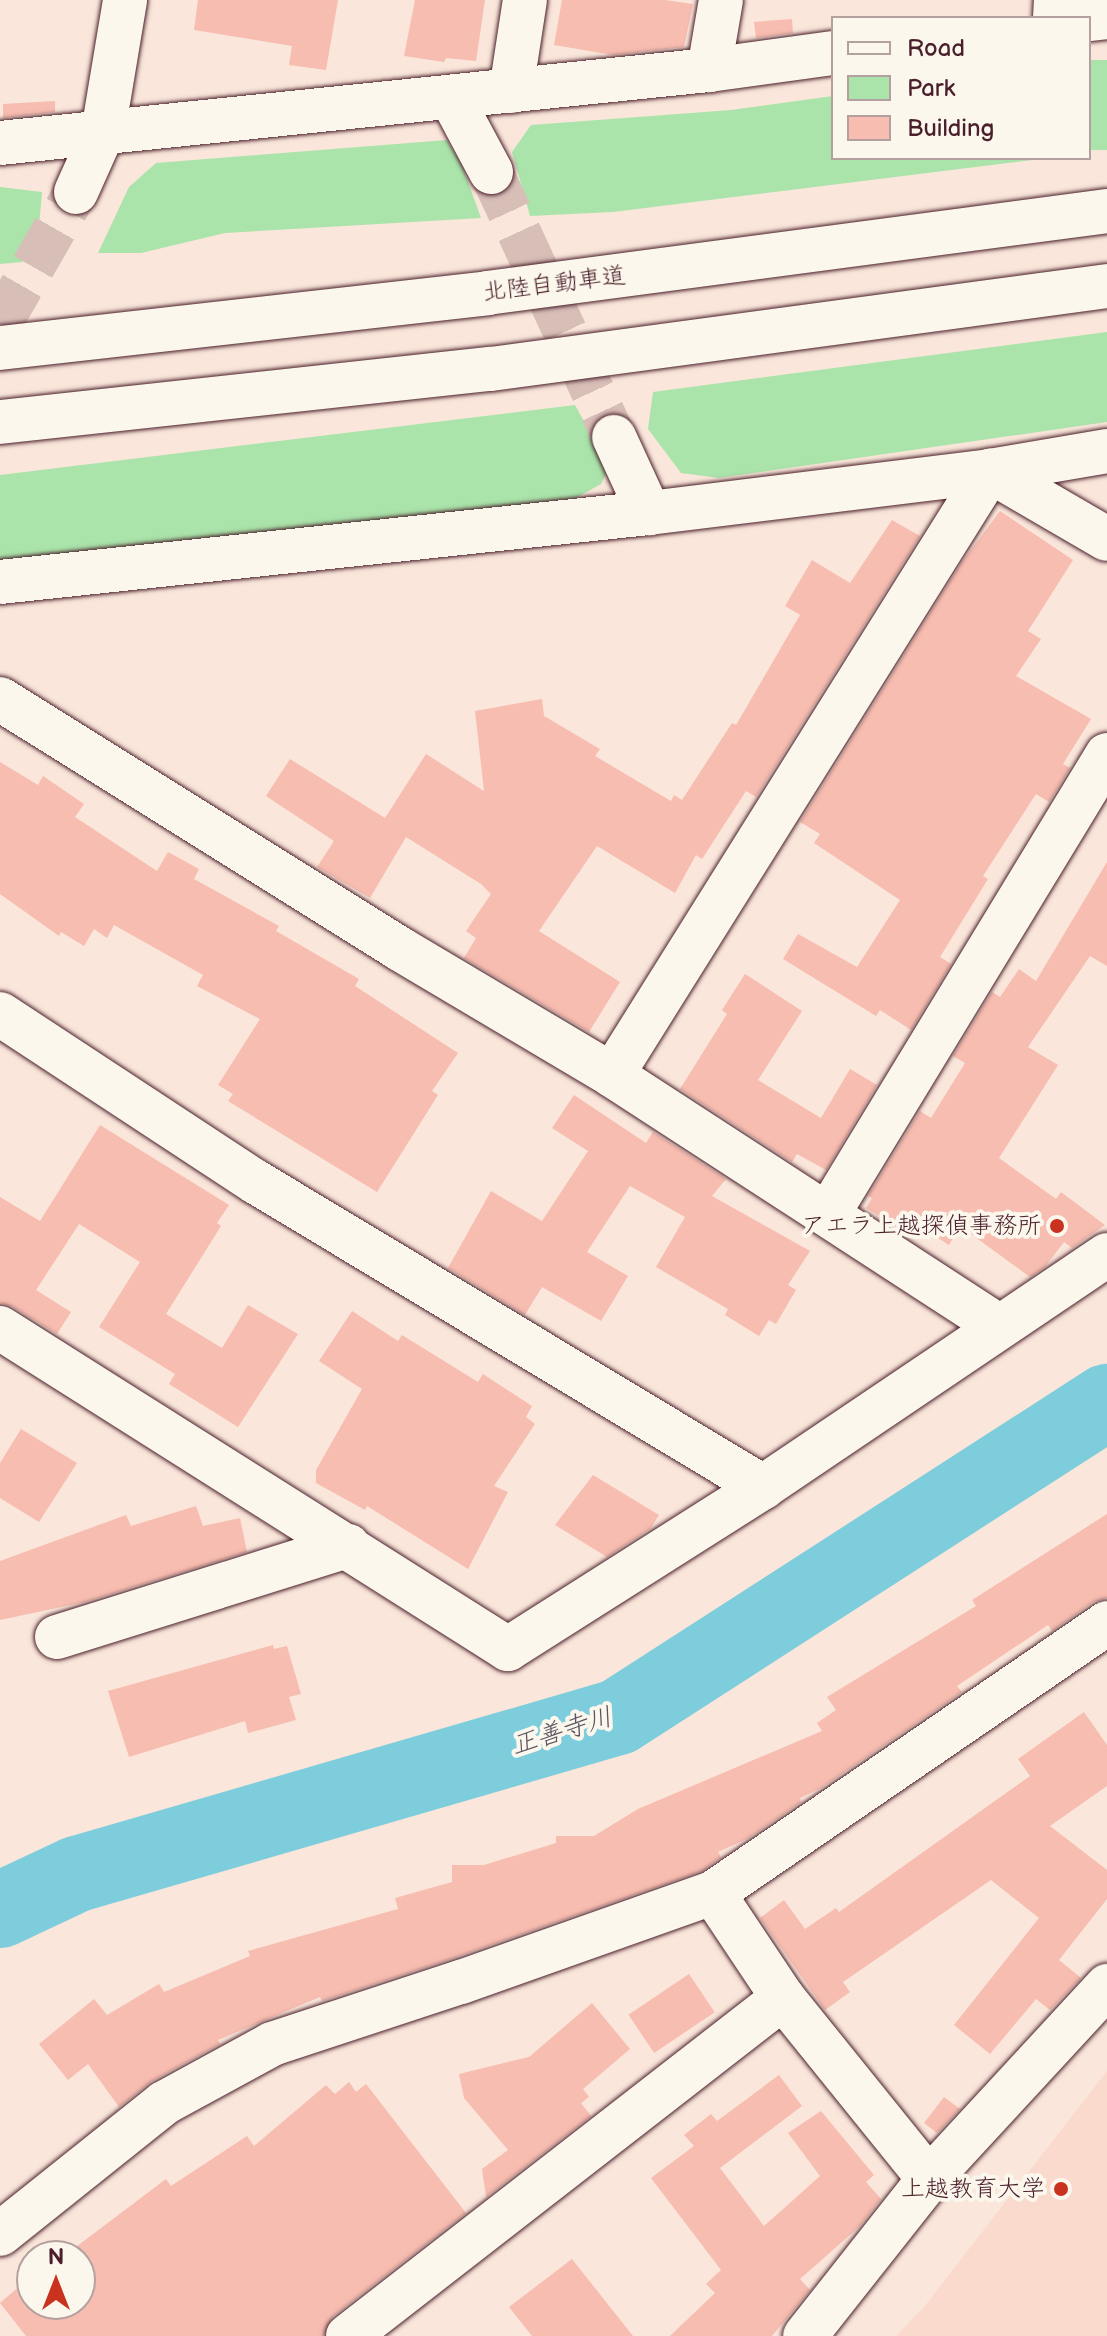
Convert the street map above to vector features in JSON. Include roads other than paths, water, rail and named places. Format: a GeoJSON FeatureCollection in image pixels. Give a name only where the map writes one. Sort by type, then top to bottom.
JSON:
{"type":"FeatureCollection","features":[{"type":"Feature","properties":{"kind":"main road"},"geometry":{"type":"LineString","coordinates":[[76,192],[103,132],[125,0]]}},
{"type":"Feature","properties":{"kind":"main road"},"geometry":{"type":"LineString","coordinates":[[511,91],[525,0]]}},
{"type":"Feature","properties":{"kind":"main road"},"geometry":{"type":"LineString","coordinates":[[709,70],[721,0]]}},
{"type":"Feature","properties":{"kind":"main road"},"geometry":{"type":"LineString","coordinates":[[0,143],[709,70],[831,53]]}},
{"type":"Feature","properties":{"kind":"main road"},"geometry":{"type":"LineString","coordinates":[[451,97],[491,172]]}},
{"type":"Feature","properties":{"kind":"main road","name":"北陸自動車道"},"geometry":{"type":"LineString","coordinates":[[0,348],[487,293],[1107,211]]}},
{"type":"Feature","properties":{"kind":"main road"},"geometry":{"type":"LineString","coordinates":[[0,422],[491,369],[1107,286]]}},
{"type":"Feature","properties":{"kind":"main road"},"geometry":{"type":"LineString","coordinates":[[0,324],[348,294],[487,293]]}},
{"type":"Feature","properties":{"kind":"main road"},"geometry":{"type":"LineString","coordinates":[[614,437],[649,513]]}},
{"type":"Feature","properties":{"kind":"main road"},"geometry":{"type":"LineString","coordinates":[[0,582],[649,513],[990,471],[1107,451]]}},
{"type":"Feature","properties":{"kind":"main road"},"geometry":{"type":"LineString","coordinates":[[990,471],[1107,539]]}},
{"type":"Feature","properties":{"kind":"main road"},"geometry":{"type":"LineString","coordinates":[[612,1075],[990,471]]}},
{"type":"Feature","properties":{"kind":"main road"},"geometry":{"type":"LineString","coordinates":[[0,699],[386,941],[612,1075],[999,1326]]}},
{"type":"Feature","properties":{"kind":"main road"},"geometry":{"type":"LineString","coordinates":[[828,1214],[1107,755]]}},
{"type":"Feature","properties":{"kind":"main road"},"geometry":{"type":"LineString","coordinates":[[0,1014],[256,1182],[763,1487]]}},
{"type":"Feature","properties":{"kind":"main road"},"geometry":{"type":"LineString","coordinates":[[0,1328],[508,1649],[763,1487],[1107,1255]]}},
{"type":"Feature","properties":{"kind":"main road"},"geometry":{"type":"LineString","coordinates":[[57,1637],[348,1546]]}},
{"type":"Feature","properties":{"kind":"main road"},"geometry":{"type":"LineString","coordinates":[[0,2234],[164,2103],[272,2044],[461,1982],[713,1893],[1107,1623]]}},
{"type":"Feature","properties":{"kind":"main road"},"geometry":{"type":"LineString","coordinates":[[713,1893],[783,1998],[929,2179]]}},
{"type":"Feature","properties":{"kind":"main road"},"geometry":{"type":"LineString","coordinates":[[805,2336],[929,2179],[1107,1986]]}},
{"type":"Feature","properties":{"kind":"main road"},"geometry":{"type":"LineString","coordinates":[[348,2336],[783,1998]]}},
{"type":"Feature","properties":{"kind":"waterway","name":"正善寺川"},"geometry":{"type":"LineString","coordinates":[[0,1910],[77,1874],[618,1717],[1107,1402]]}},
{"type":"Feature","properties":{"kind":"tunnel"},"geometry":{"type":"LineString","coordinates":[[491,172],[614,437]]}},
{"type":"Feature","properties":{"kind":"tunnel"},"geometry":{"type":"LineString","coordinates":[[0,324],[76,192]]}},
{"type":"Feature","properties":{"kind":"place","name":"アエラ上越探偵事務所"},"geometry":{"type":"Point","coordinates":[1057,1226]}},
{"type":"Feature","properties":{"kind":"place","name":"上越教育大学"},"geometry":{"type":"Point","coordinates":[1061,2189]}}]}
